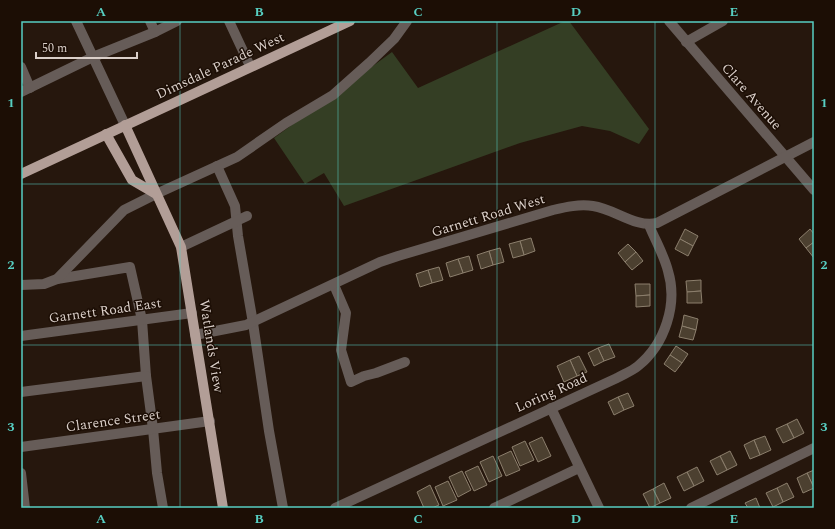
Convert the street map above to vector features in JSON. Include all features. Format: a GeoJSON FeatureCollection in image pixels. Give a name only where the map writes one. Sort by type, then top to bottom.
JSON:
{"type":"FeatureCollection","features":[{"type":"Feature","properties":{"kind":"main road","name":"Dimsdale Parade West"},"geometry":{"type":"LineString","coordinates":[[21,174],[250,66],[350,21]]}},
{"type":"Feature","properties":{"kind":"main road","name":"Watlands View"},"geometry":{"type":"LineString","coordinates":[[125,125],[181,247],[223,508]]}},
{"type":"Feature","properties":{"kind":"main road"},"geometry":{"type":"LineString","coordinates":[[106,134],[132,180],[156,194]]}},
{"type":"Feature","properties":{"kind":"street"},"geometry":{"type":"LineString","coordinates":[[76,21],[125,125]]}},
{"type":"Feature","properties":{"kind":"street"},"geometry":{"type":"LineString","coordinates":[[150,21],[155,32]]}},
{"type":"Feature","properties":{"kind":"street"},"geometry":{"type":"LineString","coordinates":[[21,67],[26,90],[93,57],[155,32],[177,21]]}},
{"type":"Feature","properties":{"kind":"street"},"geometry":{"type":"LineString","coordinates":[[230,21],[250,66]]}},
{"type":"Feature","properties":{"kind":"street"},"geometry":{"type":"LineString","coordinates":[[57,279],[124,210],[237,157],[286,123],[333,96],[394,39],[407,21]]}},
{"type":"Feature","properties":{"kind":"street","name":"Clare Avenue"},"geometry":{"type":"LineString","coordinates":[[669,21],[814,190]]}},
{"type":"Feature","properties":{"kind":"street"},"geometry":{"type":"LineString","coordinates":[[686,42],[722,21]]}},
{"type":"Feature","properties":{"kind":"street"},"geometry":{"type":"LineString","coordinates":[[649,225],[657,223],[814,142]]}},
{"type":"Feature","properties":{"kind":"street"},"geometry":{"type":"LineString","coordinates":[[218,166],[235,206],[242,218],[238,236],[269,431],[283,508]]}},
{"type":"Feature","properties":{"kind":"street","name":"Garnett Road West"},"geometry":{"type":"LineString","coordinates":[[195,335],[253,323],[380,262],[553,210],[574,205],[593,206],[640,224],[649,225]]}},
{"type":"Feature","properties":{"kind":"street"},"geometry":{"type":"LineString","coordinates":[[181,247],[242,218]]}},
{"type":"Feature","properties":{"kind":"street","name":"Loring Road"},"geometry":{"type":"LineString","coordinates":[[335,508],[617,378],[638,366],[651,353],[662,336],[670,314],[672,292],[668,271],[649,225]]}},
{"type":"Feature","properties":{"kind":"street"},"geometry":{"type":"LineString","coordinates":[[21,285],[44,284],[57,279],[130,266],[142,320],[146,376],[157,472],[163,508]]}},
{"type":"Feature","properties":{"kind":"street"},"geometry":{"type":"LineString","coordinates":[[334,285],[346,313],[341,350],[351,382],[405,362]]}},
{"type":"Feature","properties":{"kind":"street","name":"Garnett Road East"},"geometry":{"type":"LineString","coordinates":[[21,336],[192,313]]}},
{"type":"Feature","properties":{"kind":"street"},"geometry":{"type":"LineString","coordinates":[[21,392],[146,376]]}},
{"type":"Feature","properties":{"kind":"street"},"geometry":{"type":"LineString","coordinates":[[551,408],[599,508]]}},
{"type":"Feature","properties":{"kind":"street","name":"Clarence Street"},"geometry":{"type":"LineString","coordinates":[[21,447],[210,421]]}},
{"type":"Feature","properties":{"kind":"street"},"geometry":{"type":"LineString","coordinates":[[691,508],[814,448]]}},
{"type":"Feature","properties":{"kind":"street"},"geometry":{"type":"LineString","coordinates":[[494,508],[580,468]]}},
{"type":"Feature","properties":{"kind":"street"},"geometry":{"type":"LineString","coordinates":[[21,473],[25,508]]}},
{"type":"Feature","properties":{"kind":"green space"},"geometry":{"type":"Polygon","coordinates":[[[565,21],[569,21],[649,129],[639,144],[610,131],[582,126],[520,143],[344,206],[324,173],[305,184],[274,138],[392,52],[418,88],[565,21]]]}},
{"type":"Feature","properties":{"kind":"building"},"geometry":{"type":"Polygon","coordinates":[[[685,229],[698,236],[693,246],[680,239],[685,229]]]}},
{"type":"Feature","properties":{"kind":"building"},"geometry":{"type":"Polygon","coordinates":[[[810,229],[814,234],[814,242],[806,248],[799,239],[810,229]]]}},
{"type":"Feature","properties":{"kind":"building"},"geometry":{"type":"Polygon","coordinates":[[[531,238],[535,251],[524,255],[520,241],[531,238]]]}},
{"type":"Feature","properties":{"kind":"building"},"geometry":{"type":"Polygon","coordinates":[[[680,239],[693,246],[688,256],[675,249],[680,239]]]}},
{"type":"Feature","properties":{"kind":"building"},"geometry":{"type":"Polygon","coordinates":[[[520,241],[524,255],[513,258],[509,244],[520,241]]]}},
{"type":"Feature","properties":{"kind":"building"},"geometry":{"type":"Polygon","coordinates":[[[814,242],[814,258],[806,248],[814,242]]]}},
{"type":"Feature","properties":{"kind":"building"},"geometry":{"type":"Polygon","coordinates":[[[628,244],[636,252],[625,262],[618,253],[628,244]]]}},
{"type":"Feature","properties":{"kind":"building"},"geometry":{"type":"Polygon","coordinates":[[[500,248],[504,262],[493,265],[489,251],[500,248]]]}},
{"type":"Feature","properties":{"kind":"building"},"geometry":{"type":"Polygon","coordinates":[[[489,251],[493,265],[481,269],[477,255],[489,251]]]}},
{"type":"Feature","properties":{"kind":"building"},"geometry":{"type":"Polygon","coordinates":[[[636,252],[643,261],[632,270],[625,262],[636,252]]]}},
{"type":"Feature","properties":{"kind":"building"},"geometry":{"type":"Polygon","coordinates":[[[469,256],[473,270],[463,273],[458,259],[469,256]]]}},
{"type":"Feature","properties":{"kind":"building"},"geometry":{"type":"Polygon","coordinates":[[[458,259],[463,273],[450,277],[446,263],[458,259]]]}},
{"type":"Feature","properties":{"kind":"building"},"geometry":{"type":"Polygon","coordinates":[[[439,267],[443,280],[432,283],[428,270],[439,267]]]}},
{"type":"Feature","properties":{"kind":"building"},"geometry":{"type":"Polygon","coordinates":[[[428,270],[432,283],[420,287],[416,274],[428,270]]]}},
{"type":"Feature","properties":{"kind":"building"},"geometry":{"type":"Polygon","coordinates":[[[701,280],[701,291],[687,292],[686,281],[701,280]]]}},
{"type":"Feature","properties":{"kind":"building"},"geometry":{"type":"Polygon","coordinates":[[[635,284],[650,284],[650,295],[636,296],[635,284]]]}},
{"type":"Feature","properties":{"kind":"building"},"geometry":{"type":"Polygon","coordinates":[[[701,291],[702,303],[687,303],[687,292],[701,291]]]}},
{"type":"Feature","properties":{"kind":"building"},"geometry":{"type":"Polygon","coordinates":[[[650,295],[650,306],[636,307],[636,296],[650,295]]]}},
{"type":"Feature","properties":{"kind":"building"},"geometry":{"type":"Polygon","coordinates":[[[684,315],[698,319],[696,330],[682,326],[684,315]]]}},
{"type":"Feature","properties":{"kind":"building"},"geometry":{"type":"Polygon","coordinates":[[[682,326],[696,330],[693,340],[679,337],[682,326]]]}},
{"type":"Feature","properties":{"kind":"building"},"geometry":{"type":"Polygon","coordinates":[[[609,344],[615,357],[604,361],[598,348],[609,344]]]}},
{"type":"Feature","properties":{"kind":"building"},"geometry":{"type":"Polygon","coordinates":[[[676,346],[688,354],[682,363],[670,355],[676,346]]]}},
{"type":"Feature","properties":{"kind":"building"},"geometry":{"type":"Polygon","coordinates":[[[598,348],[604,361],[594,366],[588,353],[598,348]]]}},
{"type":"Feature","properties":{"kind":"building"},"geometry":{"type":"Polygon","coordinates":[[[670,355],[682,363],[675,372],[664,364],[670,355]]]}},
{"type":"Feature","properties":{"kind":"building"},"geometry":{"type":"Polygon","coordinates":[[[579,356],[587,372],[577,376],[570,360],[579,356]]]}},
{"type":"Feature","properties":{"kind":"building"},"geometry":{"type":"Polygon","coordinates":[[[570,360],[577,376],[564,382],[557,366],[570,360]]]}},
{"type":"Feature","properties":{"kind":"building"},"geometry":{"type":"Polygon","coordinates":[[[628,393],[634,406],[624,410],[618,397],[628,393]]]}},
{"type":"Feature","properties":{"kind":"building"},"geometry":{"type":"Polygon","coordinates":[[[618,397],[624,410],[614,415],[608,402],[618,397]]]}},
{"type":"Feature","properties":{"kind":"building"},"geometry":{"type":"Polygon","coordinates":[[[797,419],[804,433],[794,438],[787,424],[797,419]]]}},
{"type":"Feature","properties":{"kind":"building"},"geometry":{"type":"Polygon","coordinates":[[[787,424],[794,438],[783,443],[776,429],[787,424]]]}},
{"type":"Feature","properties":{"kind":"building"},"geometry":{"type":"Polygon","coordinates":[[[765,436],[771,450],[760,455],[754,440],[765,436]]]}},
{"type":"Feature","properties":{"kind":"building"},"geometry":{"type":"Polygon","coordinates":[[[542,437],[551,456],[538,462],[529,443],[542,437]]]}},
{"type":"Feature","properties":{"kind":"building"},"geometry":{"type":"Polygon","coordinates":[[[754,440],[760,455],[750,459],[744,445],[754,440]]]}},
{"type":"Feature","properties":{"kind":"building"},"geometry":{"type":"Polygon","coordinates":[[[525,441],[534,460],[520,466],[512,447],[525,441]]]}},
{"type":"Feature","properties":{"kind":"building"},"geometry":{"type":"Polygon","coordinates":[[[511,451],[520,470],[506,476],[498,457],[511,451]]]}},
{"type":"Feature","properties":{"kind":"building"},"geometry":{"type":"Polygon","coordinates":[[[730,451],[737,465],[727,470],[720,456],[730,451]]]}},
{"type":"Feature","properties":{"kind":"building"},"geometry":{"type":"Polygon","coordinates":[[[493,456],[502,476],[489,482],[480,462],[493,456]]]}},
{"type":"Feature","properties":{"kind":"building"},"geometry":{"type":"Polygon","coordinates":[[[720,456],[727,470],[717,475],[710,461],[720,456]]]}},
{"type":"Feature","properties":{"kind":"building"},"geometry":{"type":"Polygon","coordinates":[[[478,466],[487,485],[474,491],[465,472],[478,466]]]}},
{"type":"Feature","properties":{"kind":"building"},"geometry":{"type":"Polygon","coordinates":[[[697,467],[704,481],[694,486],[687,472],[697,467]]]}},
{"type":"Feature","properties":{"kind":"building"},"geometry":{"type":"Polygon","coordinates":[[[814,470],[814,488],[807,473],[814,470]]]}},
{"type":"Feature","properties":{"kind":"building"},"geometry":{"type":"Polygon","coordinates":[[[462,471],[471,490],[458,497],[449,477],[462,471]]]}},
{"type":"Feature","properties":{"kind":"building"},"geometry":{"type":"Polygon","coordinates":[[[687,472],[694,486],[684,491],[677,477],[687,472]]]}},
{"type":"Feature","properties":{"kind":"building"},"geometry":{"type":"Polygon","coordinates":[[[807,473],[814,488],[803,493],[797,478],[807,473]]]}},
{"type":"Feature","properties":{"kind":"building"},"geometry":{"type":"Polygon","coordinates":[[[448,481],[457,500],[443,506],[435,487],[448,481]]]}},
{"type":"Feature","properties":{"kind":"building"},"geometry":{"type":"Polygon","coordinates":[[[664,483],[671,498],[660,503],[653,489],[664,483]]]}},
{"type":"Feature","properties":{"kind":"building"},"geometry":{"type":"Polygon","coordinates":[[[787,483],[794,497],[783,502],[777,488],[787,483]]]}},
{"type":"Feature","properties":{"kind":"building"},"geometry":{"type":"Polygon","coordinates":[[[430,485],[439,505],[432,508],[424,508],[417,492],[430,485]]]}},
{"type":"Feature","properties":{"kind":"building"},"geometry":{"type":"Polygon","coordinates":[[[777,488],[783,502],[773,507],[766,493],[777,488]]]}},
{"type":"Feature","properties":{"kind":"building"},"geometry":{"type":"Polygon","coordinates":[[[653,489],[660,503],[650,508],[643,494],[653,489]]]}},
{"type":"Feature","properties":{"kind":"building"},"geometry":{"type":"Polygon","coordinates":[[[756,498],[760,508],[748,508],[745,503],[756,498]]]}}]}
